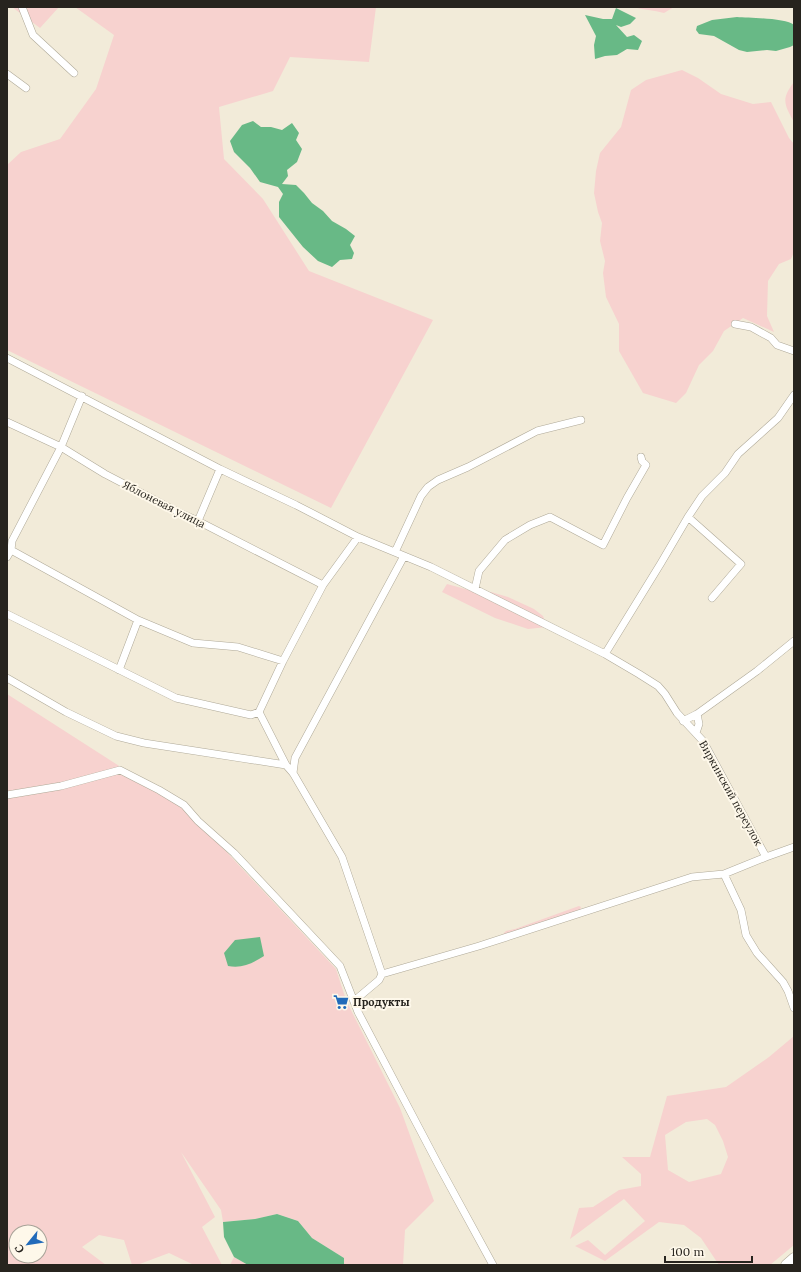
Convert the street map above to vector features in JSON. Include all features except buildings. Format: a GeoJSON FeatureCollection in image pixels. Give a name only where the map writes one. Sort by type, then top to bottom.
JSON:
{"type":"FeatureCollection","features":[{"type":"Feature","properties":{"kind":"main road"},"geometry":{"type":"LineString","coordinates":[[786,1265],[794,1258]]}},
{"type":"Feature","properties":{"kind":"street"},"geometry":{"type":"LineString","coordinates":[[22,7],[33,35],[74,73]]}},
{"type":"Feature","properties":{"kind":"street"},"geometry":{"type":"LineString","coordinates":[[7,74],[26,88]]}},
{"type":"Feature","properties":{"kind":"street"},"geometry":{"type":"LineString","coordinates":[[735,324],[750,327],[770,338],[777,345],[794,351]]}},
{"type":"Feature","properties":{"kind":"street","name":"Виркинский переулок"},"geometry":{"type":"LineString","coordinates":[[7,358],[220,469],[296,505],[358,537],[431,567],[605,654],[658,686],[666,694],[683,720],[703,741],[766,857]]}},
{"type":"Feature","properties":{"kind":"street"},"geometry":{"type":"LineString","coordinates":[[605,654],[702,496],[725,473],[738,454],[778,418],[794,395]]}},
{"type":"Feature","properties":{"kind":"street"},"geometry":{"type":"LineString","coordinates":[[7,558],[11,550],[10,539],[61,447],[82,396]]}},
{"type":"Feature","properties":{"kind":"street"},"geometry":{"type":"LineString","coordinates":[[395,552],[421,496],[428,487],[438,480],[468,467],[537,431],[581,420]]}},
{"type":"Feature","properties":{"kind":"street","name":"Яблоневая улица"},"geometry":{"type":"LineString","coordinates":[[7,422],[61,447],[105,474],[322,585]]}},
{"type":"Feature","properties":{"kind":"street"},"geometry":{"type":"LineString","coordinates":[[475,589],[479,571],[505,540],[530,525],[550,517],[603,545],[626,498],[646,465],[642,461],[641,457]]}},
{"type":"Feature","properties":{"kind":"street"},"geometry":{"type":"LineString","coordinates":[[198,521],[220,469]]}},
{"type":"Feature","properties":{"kind":"street"},"geometry":{"type":"LineString","coordinates":[[688,517],[741,564],[712,598]]}},
{"type":"Feature","properties":{"kind":"street"},"geometry":{"type":"LineString","coordinates":[[7,614],[176,698],[251,715],[258,712],[322,585],[358,537]]}},
{"type":"Feature","properties":{"kind":"street"},"geometry":{"type":"LineString","coordinates":[[11,550],[138,620],[193,643],[238,647],[283,661]]}},
{"type":"Feature","properties":{"kind":"street"},"geometry":{"type":"LineString","coordinates":[[293,773],[295,758],[404,556]]}},
{"type":"Feature","properties":{"kind":"street"},"geometry":{"type":"LineString","coordinates":[[119,670],[138,620]]}},
{"type":"Feature","properties":{"kind":"street"},"geometry":{"type":"LineString","coordinates":[[683,720],[697,714],[757,672],[794,641]]}},
{"type":"Feature","properties":{"kind":"street"},"geometry":{"type":"LineString","coordinates":[[7,678],[66,712],[116,736],[144,744],[286,765]]}},
{"type":"Feature","properties":{"kind":"street"},"geometry":{"type":"LineString","coordinates":[[258,712],[286,765],[293,773],[342,857],[382,974],[379,980],[354,1001]]}},
{"type":"Feature","properties":{"kind":"street"},"geometry":{"type":"LineString","coordinates":[[696,733],[699,724],[697,714]]}},
{"type":"Feature","properties":{"kind":"street"},"geometry":{"type":"LineString","coordinates":[[7,796],[61,786],[120,770],[184,805],[198,821],[234,853],[340,966],[358,1012],[493,1265]]}},
{"type":"Feature","properties":{"kind":"street"},"geometry":{"type":"LineString","coordinates":[[382,974],[480,946],[692,877],[724,874],[794,847]]}},
{"type":"Feature","properties":{"kind":"street"},"geometry":{"type":"LineString","coordinates":[[724,874],[740,910],[746,935],[757,953],[783,982],[794,1008]]}},
{"type":"Feature","properties":{"kind":"shaded area"},"geometry":{"type":"Polygon","coordinates":[[[12,7],[59,7],[40,28],[12,7]]]}},
{"type":"Feature","properties":{"kind":"shaded area"},"geometry":{"type":"Polygon","coordinates":[[[75,7],[376,7],[369,62],[290,57],[273,91],[219,107],[224,159],[263,199],[309,271],[433,320],[331,508],[7,350],[7,165],[21,152],[60,139],[96,89],[114,35],[75,7]]]}},
{"type":"Feature","properties":{"kind":"shaded area"},"geometry":{"type":"Polygon","coordinates":[[[633,7],[674,7],[664,13],[633,7]]]}},
{"type":"Feature","properties":{"kind":"shaded area"},"geometry":{"type":"Polygon","coordinates":[[[616,8],[636,18],[630,24],[621,27],[616,25],[627,37],[634,35],[642,41],[638,50],[627,49],[617,55],[595,59],[594,45],[596,36],[585,15],[603,19],[612,19],[616,8]]]}},
{"type":"Feature","properties":{"kind":"shaded area"},"geometry":{"type":"Polygon","coordinates":[[[737,17],[776,20],[790,23],[794,25],[794,45],[776,51],[767,50],[747,52],[739,50],[714,36],[699,34],[696,30],[697,26],[712,20],[737,17]]]}},
{"type":"Feature","properties":{"kind":"shaded area"},"geometry":{"type":"Polygon","coordinates":[[[682,70],[698,78],[721,94],[753,104],[771,102],[789,138],[794,144],[794,252],[791,259],[779,264],[768,281],[767,316],[774,332],[743,318],[724,331],[713,351],[699,365],[686,393],[676,403],[643,393],[619,351],[619,324],[606,297],[603,273],[605,261],[600,241],[602,223],[594,193],[596,171],[600,153],[621,127],[631,90],[646,80],[682,70]]]}},
{"type":"Feature","properties":{"kind":"shaded area"},"geometry":{"type":"Polygon","coordinates":[[[794,82],[794,122],[785,102],[787,93],[794,82]]]}},
{"type":"Feature","properties":{"kind":"shaded area"},"geometry":{"type":"Polygon","coordinates":[[[253,121],[261,127],[271,127],[282,130],[292,123],[299,133],[296,140],[302,149],[297,162],[287,170],[288,176],[282,184],[296,185],[312,203],[323,211],[332,221],[355,236],[350,245],[354,253],[352,259],[340,260],[332,267],[318,261],[303,247],[279,217],[279,202],[283,194],[278,187],[260,182],[250,168],[234,152],[230,141],[242,125],[253,121]]]}},
{"type":"Feature","properties":{"kind":"shaded area"},"geometry":{"type":"Polygon","coordinates":[[[447,584],[480,593],[491,592],[508,597],[534,609],[543,616],[547,627],[528,629],[495,618],[442,592],[447,584]]]}},
{"type":"Feature","properties":{"kind":"shaded area"},"geometry":{"type":"Polygon","coordinates":[[[7,694],[166,796],[192,815],[336,969],[346,1000],[400,1108],[434,1201],[405,1230],[403,1265],[344,1265],[344,1258],[312,1238],[298,1221],[277,1214],[255,1219],[223,1222],[221,1210],[181,1152],[215,1217],[202,1227],[222,1265],[194,1265],[169,1253],[137,1265],[132,1265],[124,1240],[99,1235],[82,1247],[106,1265],[7,1265],[7,694]]]}},
{"type":"Feature","properties":{"kind":"shaded area"},"geometry":{"type":"Polygon","coordinates":[[[579,906],[581,907],[580,911],[505,936],[503,934],[506,931],[579,906]]]}},
{"type":"Feature","properties":{"kind":"shaded area"},"geometry":{"type":"Polygon","coordinates":[[[260,937],[264,956],[243,966],[228,966],[224,953],[235,940],[260,937]]]}},
{"type":"Feature","properties":{"kind":"shaded area"},"geometry":{"type":"Polygon","coordinates":[[[794,1036],[794,1245],[770,1265],[719,1265],[701,1238],[684,1225],[659,1222],[605,1261],[575,1246],[588,1240],[605,1255],[645,1221],[624,1199],[570,1239],[579,1208],[593,1207],[619,1190],[641,1186],[641,1174],[622,1157],[650,1157],[667,1096],[726,1087],[769,1057],[794,1036]],[[707,1119],[686,1122],[665,1135],[668,1170],[689,1182],[721,1174],[728,1157],[723,1141],[715,1125],[707,1119]]]}},
{"type":"Feature","properties":{"kind":"shaded area"},"geometry":{"type":"Polygon","coordinates":[[[277,1214],[298,1221],[312,1238],[344,1258],[344,1265],[248,1265],[234,1257],[224,1237],[223,1222],[255,1219],[277,1214]]]}},
{"type":"Feature","properties":{"kind":"shaded area"},"geometry":{"type":"Polygon","coordinates":[[[234,1257],[248,1265],[230,1265],[234,1257]]]}},
{"type":"Feature","properties":{"kind":"place","name":"Продукты"},"geometry":{"type":"Point","coordinates":[341,1002]}}]}
